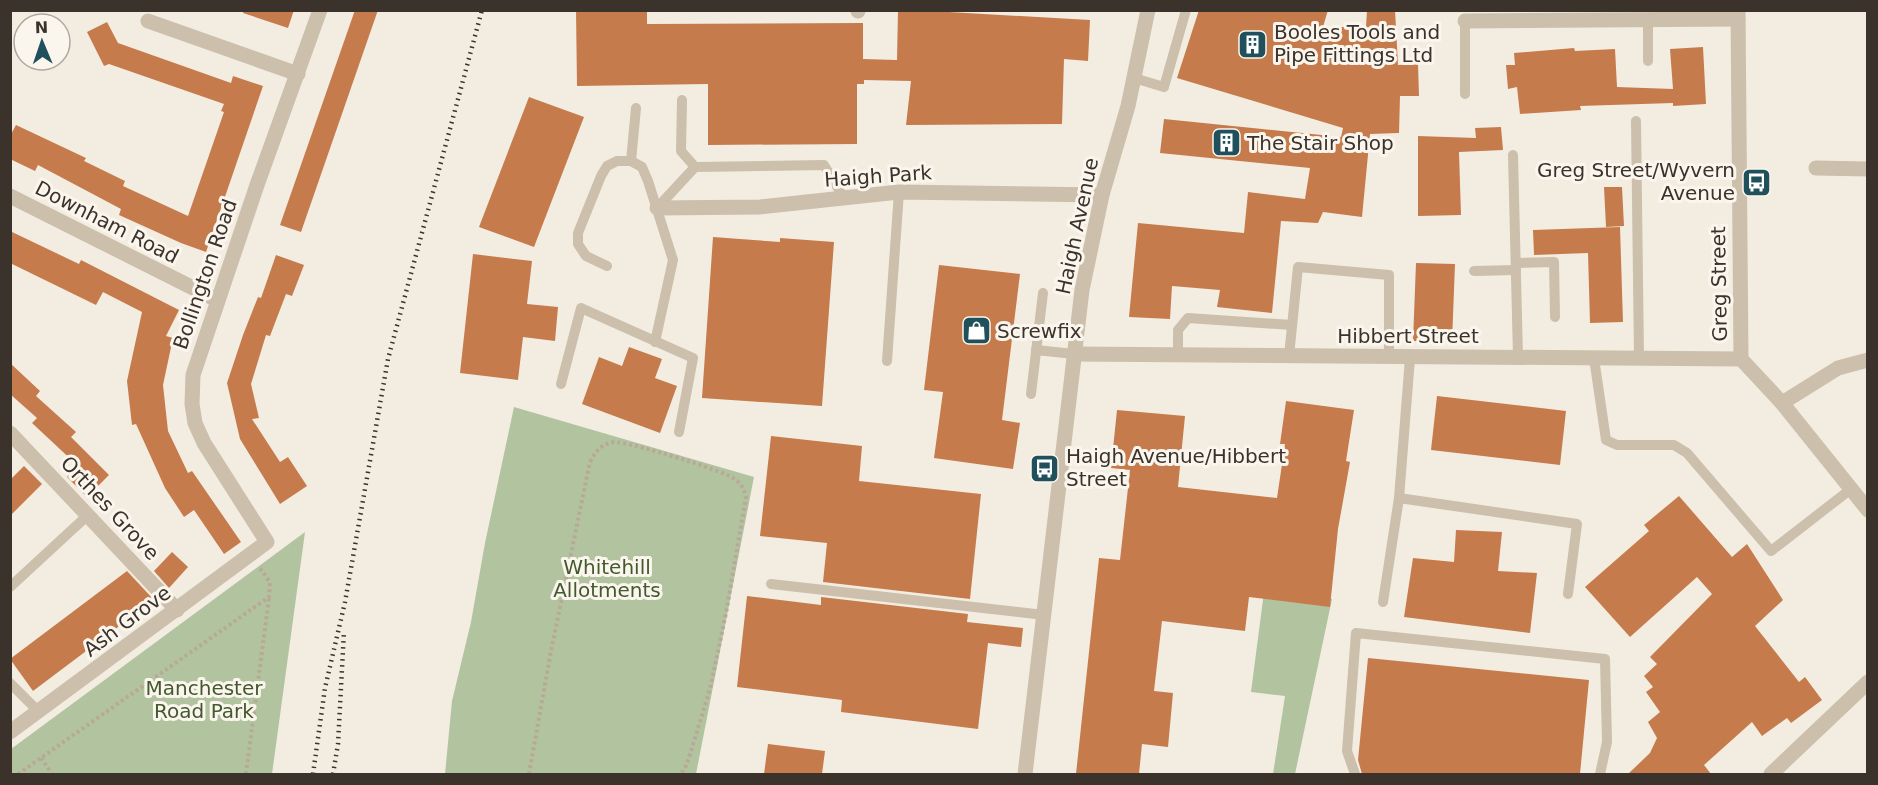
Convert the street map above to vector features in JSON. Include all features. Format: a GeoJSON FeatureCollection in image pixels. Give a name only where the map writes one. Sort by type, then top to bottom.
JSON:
{"type":"FeatureCollection","features":[{"type":"Feature","properties":{"kind":"street","name":"Bollington Road"},"geometry":{"type":"LineString","coordinates":[[267,542],[204,443],[195,423],[192,404],[193,375],[217,300],[320,10]]}},
{"type":"Feature","properties":{"kind":"street","name":"Haigh Avenue"},"geometry":{"type":"LineString","coordinates":[[1025,774],[1082,290],[1102,195],[1128,106],[1148,10]]}},
{"type":"Feature","properties":{"kind":"street"},"geometry":{"type":"LineString","coordinates":[[1465,21],[1523,16],[1607,15],[1648,20],[1738,15]]}},
{"type":"Feature","properties":{"kind":"street","name":"Greg Street"},"geometry":{"type":"LineString","coordinates":[[1738,15],[1741,360],[1782,403],[1868,510]]}},
{"type":"Feature","properties":{"kind":"street"},"geometry":{"type":"LineString","coordinates":[[148,21],[298,74]]}},
{"type":"Feature","properties":{"kind":"street"},"geometry":{"type":"LineString","coordinates":[[1816,168],[1868,169]]}},
{"type":"Feature","properties":{"kind":"street","name":"Haigh Park"},"geometry":{"type":"LineString","coordinates":[[657,208],[760,207],[899,192],[1102,195]]}},
{"type":"Feature","properties":{"kind":"street","name":"Downham Road"},"geometry":{"type":"LineString","coordinates":[[10,196],[217,300]]}},
{"type":"Feature","properties":{"kind":"street","name":"Hibbert Street"},"geometry":{"type":"LineString","coordinates":[[1074,354],[1741,360]]}},
{"type":"Feature","properties":{"kind":"street"},"geometry":{"type":"LineString","coordinates":[[1782,403],[1838,368],[1868,360]]}},
{"type":"Feature","properties":{"kind":"street","name":"Orthes Grove"},"geometry":{"type":"LineString","coordinates":[[11,435],[177,610]]}},
{"type":"Feature","properties":{"kind":"street","name":"Ash Grove"},"geometry":{"type":"LineString","coordinates":[[10,732],[267,542]]}},
{"type":"Feature","properties":{"kind":"street"},"geometry":{"type":"LineString","coordinates":[[1771,774],[1868,682]]}},
{"type":"Feature","properties":{"kind":"lane"},"geometry":{"type":"LineString","coordinates":[[1134,78],[1164,87],[1186,10]]}},
{"type":"Feature","properties":{"kind":"lane"},"geometry":{"type":"LineString","coordinates":[[1648,20],[1648,61]]}},
{"type":"Feature","properties":{"kind":"lane"},"geometry":{"type":"LineString","coordinates":[[1465,21],[1465,94]]}},
{"type":"Feature","properties":{"kind":"lane"},"geometry":{"type":"LineString","coordinates":[[682,100],[681,151],[695,167]]}},
{"type":"Feature","properties":{"kind":"lane"},"geometry":{"type":"LineString","coordinates":[[631,161],[636,108]]}},
{"type":"Feature","properties":{"kind":"lane"},"geometry":{"type":"LineString","coordinates":[[1636,121],[1639,358]]}},
{"type":"Feature","properties":{"kind":"lane"},"geometry":{"type":"LineString","coordinates":[[1514,155],[1518,357]]}},
{"type":"Feature","properties":{"kind":"lane"},"geometry":{"type":"LineString","coordinates":[[607,266],[586,256],[578,244],[578,233],[607,166],[617,161],[631,161],[642,167],[673,260],[655,342]]}},
{"type":"Feature","properties":{"kind":"lane"},"geometry":{"type":"LineString","coordinates":[[657,208],[695,167],[824,165],[844,198]]}},
{"type":"Feature","properties":{"kind":"lane"},"geometry":{"type":"LineString","coordinates":[[887,361],[899,192]]}},
{"type":"Feature","properties":{"kind":"lane"},"geometry":{"type":"LineString","coordinates":[[1474,271],[1554,262],[1555,317]]}},
{"type":"Feature","properties":{"kind":"lane"},"geometry":{"type":"LineString","coordinates":[[1289,356],[1298,267],[1389,275],[1389,358]]}},
{"type":"Feature","properties":{"kind":"lane"},"geometry":{"type":"LineString","coordinates":[[1031,394],[1042,293]]}},
{"type":"Feature","properties":{"kind":"lane"},"geometry":{"type":"LineString","coordinates":[[561,384],[581,308],[693,358],[678,432]]}},
{"type":"Feature","properties":{"kind":"lane"},"geometry":{"type":"LineString","coordinates":[[1178,355],[1178,330],[1188,318],[1292,326]]}},
{"type":"Feature","properties":{"kind":"lane"},"geometry":{"type":"LineString","coordinates":[[1036,350],[1074,354]]}},
{"type":"Feature","properties":{"kind":"lane"},"geometry":{"type":"LineString","coordinates":[[1383,602],[1399,498],[1410,358]]}},
{"type":"Feature","properties":{"kind":"lane"},"geometry":{"type":"LineString","coordinates":[[1594,358],[1606,440],[1617,445],[1674,445],[1687,453],[1771,551],[1851,489]]}},
{"type":"Feature","properties":{"kind":"lane"},"geometry":{"type":"LineString","coordinates":[[1399,498],[1577,524],[1568,594]]}},
{"type":"Feature","properties":{"kind":"lane"},"geometry":{"type":"LineString","coordinates":[[10,588],[88,515]]}},
{"type":"Feature","properties":{"kind":"lane"},"geometry":{"type":"LineString","coordinates":[[771,584],[1044,615]]}},
{"type":"Feature","properties":{"kind":"lane"},"geometry":{"type":"LineString","coordinates":[[1355,774],[1347,751],[1356,633],[1605,659],[1607,742],[1600,774]]}},
{"type":"Feature","properties":{"kind":"lane"},"geometry":{"type":"LineString","coordinates":[[10,682],[39,712]]}},
{"type":"Feature","properties":{"kind":"path"},"geometry":{"type":"LineString","coordinates":[[529,774],[551,651],[590,462],[603,446],[620,442],[716,470],[733,478],[743,487],[746,497],[710,689],[687,764],[681,774]]}},
{"type":"Feature","properties":{"kind":"path"},"geometry":{"type":"LineString","coordinates":[[246,774],[270,582],[250,554]]}},
{"type":"Feature","properties":{"kind":"path"},"geometry":{"type":"LineString","coordinates":[[18,774],[269,597]]}},
{"type":"Feature","properties":{"kind":"path"},"geometry":{"type":"LineString","coordinates":[[41,758],[52,774]]}},
{"type":"Feature","properties":{"kind":"green space","name":"Whitehill Allotments"},"geometry":{"type":"Polygon","coordinates":[[[514,407],[754,477],[696,774],[445,774],[452,701],[471,622],[514,407]]]}},
{"type":"Feature","properties":{"kind":"green space","name":"Manchester Road Park"},"geometry":{"type":"Polygon","coordinates":[[[305,532],[272,774],[11,774],[11,749],[305,532]]]}},
{"type":"Feature","properties":{"kind":"green space"},"geometry":{"type":"Polygon","coordinates":[[[1264,592],[1332,599],[1295,774],[1273,774],[1285,696],[1251,692],[1264,592]]]}},
{"type":"Feature","properties":{"kind":"building"},"geometry":{"type":"Polygon","coordinates":[[[244,10],[294,10],[288,28],[243,13],[244,10]]]}},
{"type":"Feature","properties":{"kind":"building"},"geometry":{"type":"Polygon","coordinates":[[[355,10],[378,10],[301,232],[280,225],[355,10]]]}},
{"type":"Feature","properties":{"kind":"building"},"geometry":{"type":"Polygon","coordinates":[[[576,10],[647,10],[647,24],[863,23],[863,59],[897,60],[898,10],[949,10],[949,12],[1090,20],[1088,61],[1064,59],[1062,124],[906,125],[911,81],[864,80],[864,84],[857,84],[857,144],[708,145],[708,84],[577,86],[576,10]]]}},
{"type":"Feature","properties":{"kind":"building"},"geometry":{"type":"Polygon","coordinates":[[[1199,10],[1328,10],[1323,27],[1366,27],[1367,10],[1395,10],[1398,65],[1418,64],[1419,96],[1400,96],[1399,133],[1370,134],[1362,217],[1323,212],[1318,223],[1281,221],[1272,313],[1217,307],[1220,290],[1172,286],[1170,319],[1129,317],[1138,223],[1244,233],[1248,192],[1305,199],[1310,168],[1160,153],[1164,119],[1341,137],[1343,128],[1177,78],[1199,10]]]}},
{"type":"Feature","properties":{"kind":"building"},"geometry":{"type":"Polygon","coordinates":[[[107,22],[118,43],[231,83],[233,76],[263,86],[206,252],[119,215],[121,209],[38,165],[35,171],[10,159],[10,136],[16,125],[86,158],[84,161],[125,181],[123,186],[188,216],[224,112],[221,111],[224,104],[109,64],[104,66],[87,32],[107,22]]]}},
{"type":"Feature","properties":{"kind":"building"},"geometry":{"type":"Polygon","coordinates":[[[1703,47],[1706,104],[1580,106],[1581,110],[1520,114],[1517,87],[1508,89],[1506,65],[1515,65],[1514,53],[1574,48],[1575,51],[1615,49],[1617,87],[1673,89],[1670,49],[1703,47]]]}},
{"type":"Feature","properties":{"kind":"building"},"geometry":{"type":"Polygon","coordinates":[[[529,97],[584,117],[534,247],[479,227],[529,97]]]}},
{"type":"Feature","properties":{"kind":"building"},"geometry":{"type":"Polygon","coordinates":[[[1501,127],[1503,150],[1459,152],[1461,215],[1418,216],[1418,136],[1476,138],[1475,128],[1501,127]]]}},
{"type":"Feature","properties":{"kind":"building"},"geometry":{"type":"Polygon","coordinates":[[[1604,187],[1622,187],[1624,226],[1606,227],[1604,187]]]}},
{"type":"Feature","properties":{"kind":"building"},"geometry":{"type":"Polygon","coordinates":[[[1620,227],[1623,322],[1590,323],[1588,253],[1534,255],[1533,230],[1620,227]]]}},
{"type":"Feature","properties":{"kind":"building"},"geometry":{"type":"Polygon","coordinates":[[[10,231],[79,264],[81,260],[179,310],[166,336],[173,338],[163,385],[168,431],[188,473],[192,471],[241,542],[224,554],[194,510],[184,517],[165,488],[136,424],[132,425],[127,381],[142,312],[103,292],[96,305],[10,263],[10,231]]]}},
{"type":"Feature","properties":{"kind":"building"},"geometry":{"type":"Polygon","coordinates":[[[713,237],[780,242],[780,238],[834,242],[822,406],[702,398],[713,237]]]}},
{"type":"Feature","properties":{"kind":"building"},"geometry":{"type":"Polygon","coordinates":[[[473,254],[532,261],[527,304],[558,307],[555,341],[523,337],[518,380],[460,373],[473,254]]]}},
{"type":"Feature","properties":{"kind":"building"},"geometry":{"type":"Polygon","coordinates":[[[276,255],[304,265],[292,296],[286,294],[270,336],[266,335],[251,384],[259,418],[252,419],[280,462],[288,457],[307,486],[280,504],[240,439],[227,383],[243,335],[258,297],[261,298],[276,255]]]}},
{"type":"Feature","properties":{"kind":"building"},"geometry":{"type":"Polygon","coordinates":[[[1416,263],[1455,264],[1452,342],[1413,341],[1416,263]]]}},
{"type":"Feature","properties":{"kind":"building"},"geometry":{"type":"Polygon","coordinates":[[[939,265],[1020,274],[1002,420],[1020,423],[1013,469],[934,458],[943,392],[924,390],[939,265]]]}},
{"type":"Feature","properties":{"kind":"building"},"geometry":{"type":"Polygon","coordinates":[[[629,347],[662,359],[655,378],[677,386],[660,433],[582,404],[599,357],[622,366],[629,347]]]}},
{"type":"Feature","properties":{"kind":"building"},"geometry":{"type":"Polygon","coordinates":[[[10,363],[40,391],[36,396],[76,432],[71,437],[109,475],[87,497],[67,477],[78,466],[32,423],[37,418],[10,394],[10,363]]]}},
{"type":"Feature","properties":{"kind":"building"},"geometry":{"type":"Polygon","coordinates":[[[1437,396],[1566,411],[1560,465],[1431,450],[1437,396]]]}},
{"type":"Feature","properties":{"kind":"building"},"geometry":{"type":"Polygon","coordinates":[[[1286,401],[1354,410],[1346,461],[1350,462],[1338,529],[1330,607],[1249,597],[1245,631],[1162,621],[1154,691],[1173,693],[1168,747],[1142,744],[1139,774],[1076,774],[1099,558],[1120,560],[1130,470],[1111,468],[1117,410],[1185,416],[1178,487],[1277,498],[1285,444],[1280,444],[1286,401]]]}},
{"type":"Feature","properties":{"kind":"building"},"geometry":{"type":"Polygon","coordinates":[[[771,436],[862,446],[859,481],[981,494],[970,599],[823,582],[827,543],[760,536],[771,436]]]}},
{"type":"Feature","properties":{"kind":"building"},"geometry":{"type":"Polygon","coordinates":[[[24,466],[42,484],[10,516],[10,480],[24,466]]]}},
{"type":"Feature","properties":{"kind":"building"},"geometry":{"type":"Polygon","coordinates":[[[1679,496],[1732,557],[1747,544],[1783,600],[1755,626],[1799,682],[1805,677],[1822,700],[1791,723],[1787,718],[1762,736],[1752,722],[1704,765],[1711,774],[1628,774],[1650,753],[1657,738],[1648,722],[1660,712],[1646,692],[1653,687],[1644,676],[1657,664],[1650,657],[1712,594],[1697,577],[1630,637],[1585,587],[1649,531],[1644,525],[1679,496]]]}},
{"type":"Feature","properties":{"kind":"building"},"geometry":{"type":"Polygon","coordinates":[[[1456,530],[1502,532],[1498,571],[1537,573],[1530,633],[1404,617],[1413,558],[1454,562],[1456,530]]]}},
{"type":"Feature","properties":{"kind":"building"},"geometry":{"type":"Polygon","coordinates":[[[172,552],[188,567],[169,588],[154,571],[172,552]]]}},
{"type":"Feature","properties":{"kind":"building"},"geometry":{"type":"Polygon","coordinates":[[[127,571],[154,600],[33,691],[10,659],[127,571]]]}},
{"type":"Feature","properties":{"kind":"building"},"geometry":{"type":"Polygon","coordinates":[[[747,596],[821,605],[821,597],[968,614],[967,622],[1023,628],[1021,647],[988,643],[978,729],[841,712],[842,700],[737,687],[747,596]]]}},
{"type":"Feature","properties":{"kind":"building"},"geometry":{"type":"Polygon","coordinates":[[[1368,658],[1589,680],[1580,774],[1362,774],[1358,760],[1368,658]]]}},
{"type":"Feature","properties":{"kind":"building"},"geometry":{"type":"Polygon","coordinates":[[[768,744],[825,751],[822,774],[764,774],[768,744]]]}},
{"type":"Feature","properties":{"kind":"railway"},"geometry":{"type":"LineString","coordinates":[[313,774],[325,688],[345,602],[388,359],[482,10]]}},
{"type":"Feature","properties":{"kind":"railway"},"geometry":{"type":"LineString","coordinates":[[333,774],[338,744],[344,631]]}},
{"type":"Feature","properties":{"kind":"place","name":"Booles Tools and Pipe Fittings Ltd"},"geometry":{"type":"Point","coordinates":[1253,44]}},
{"type":"Feature","properties":{"kind":"place","name":"The Stair Shop"},"geometry":{"type":"Point","coordinates":[1226,143]}},
{"type":"Feature","properties":{"kind":"place","name":"Greg Street/Wyvern Avenue"},"geometry":{"type":"Point","coordinates":[1756,182]}},
{"type":"Feature","properties":{"kind":"place","name":"Screwfix"},"geometry":{"type":"Point","coordinates":[976,331]}},
{"type":"Feature","properties":{"kind":"place","name":"Haigh Avenue/Hibbert Street"},"geometry":{"type":"Point","coordinates":[1045,468]}}]}
